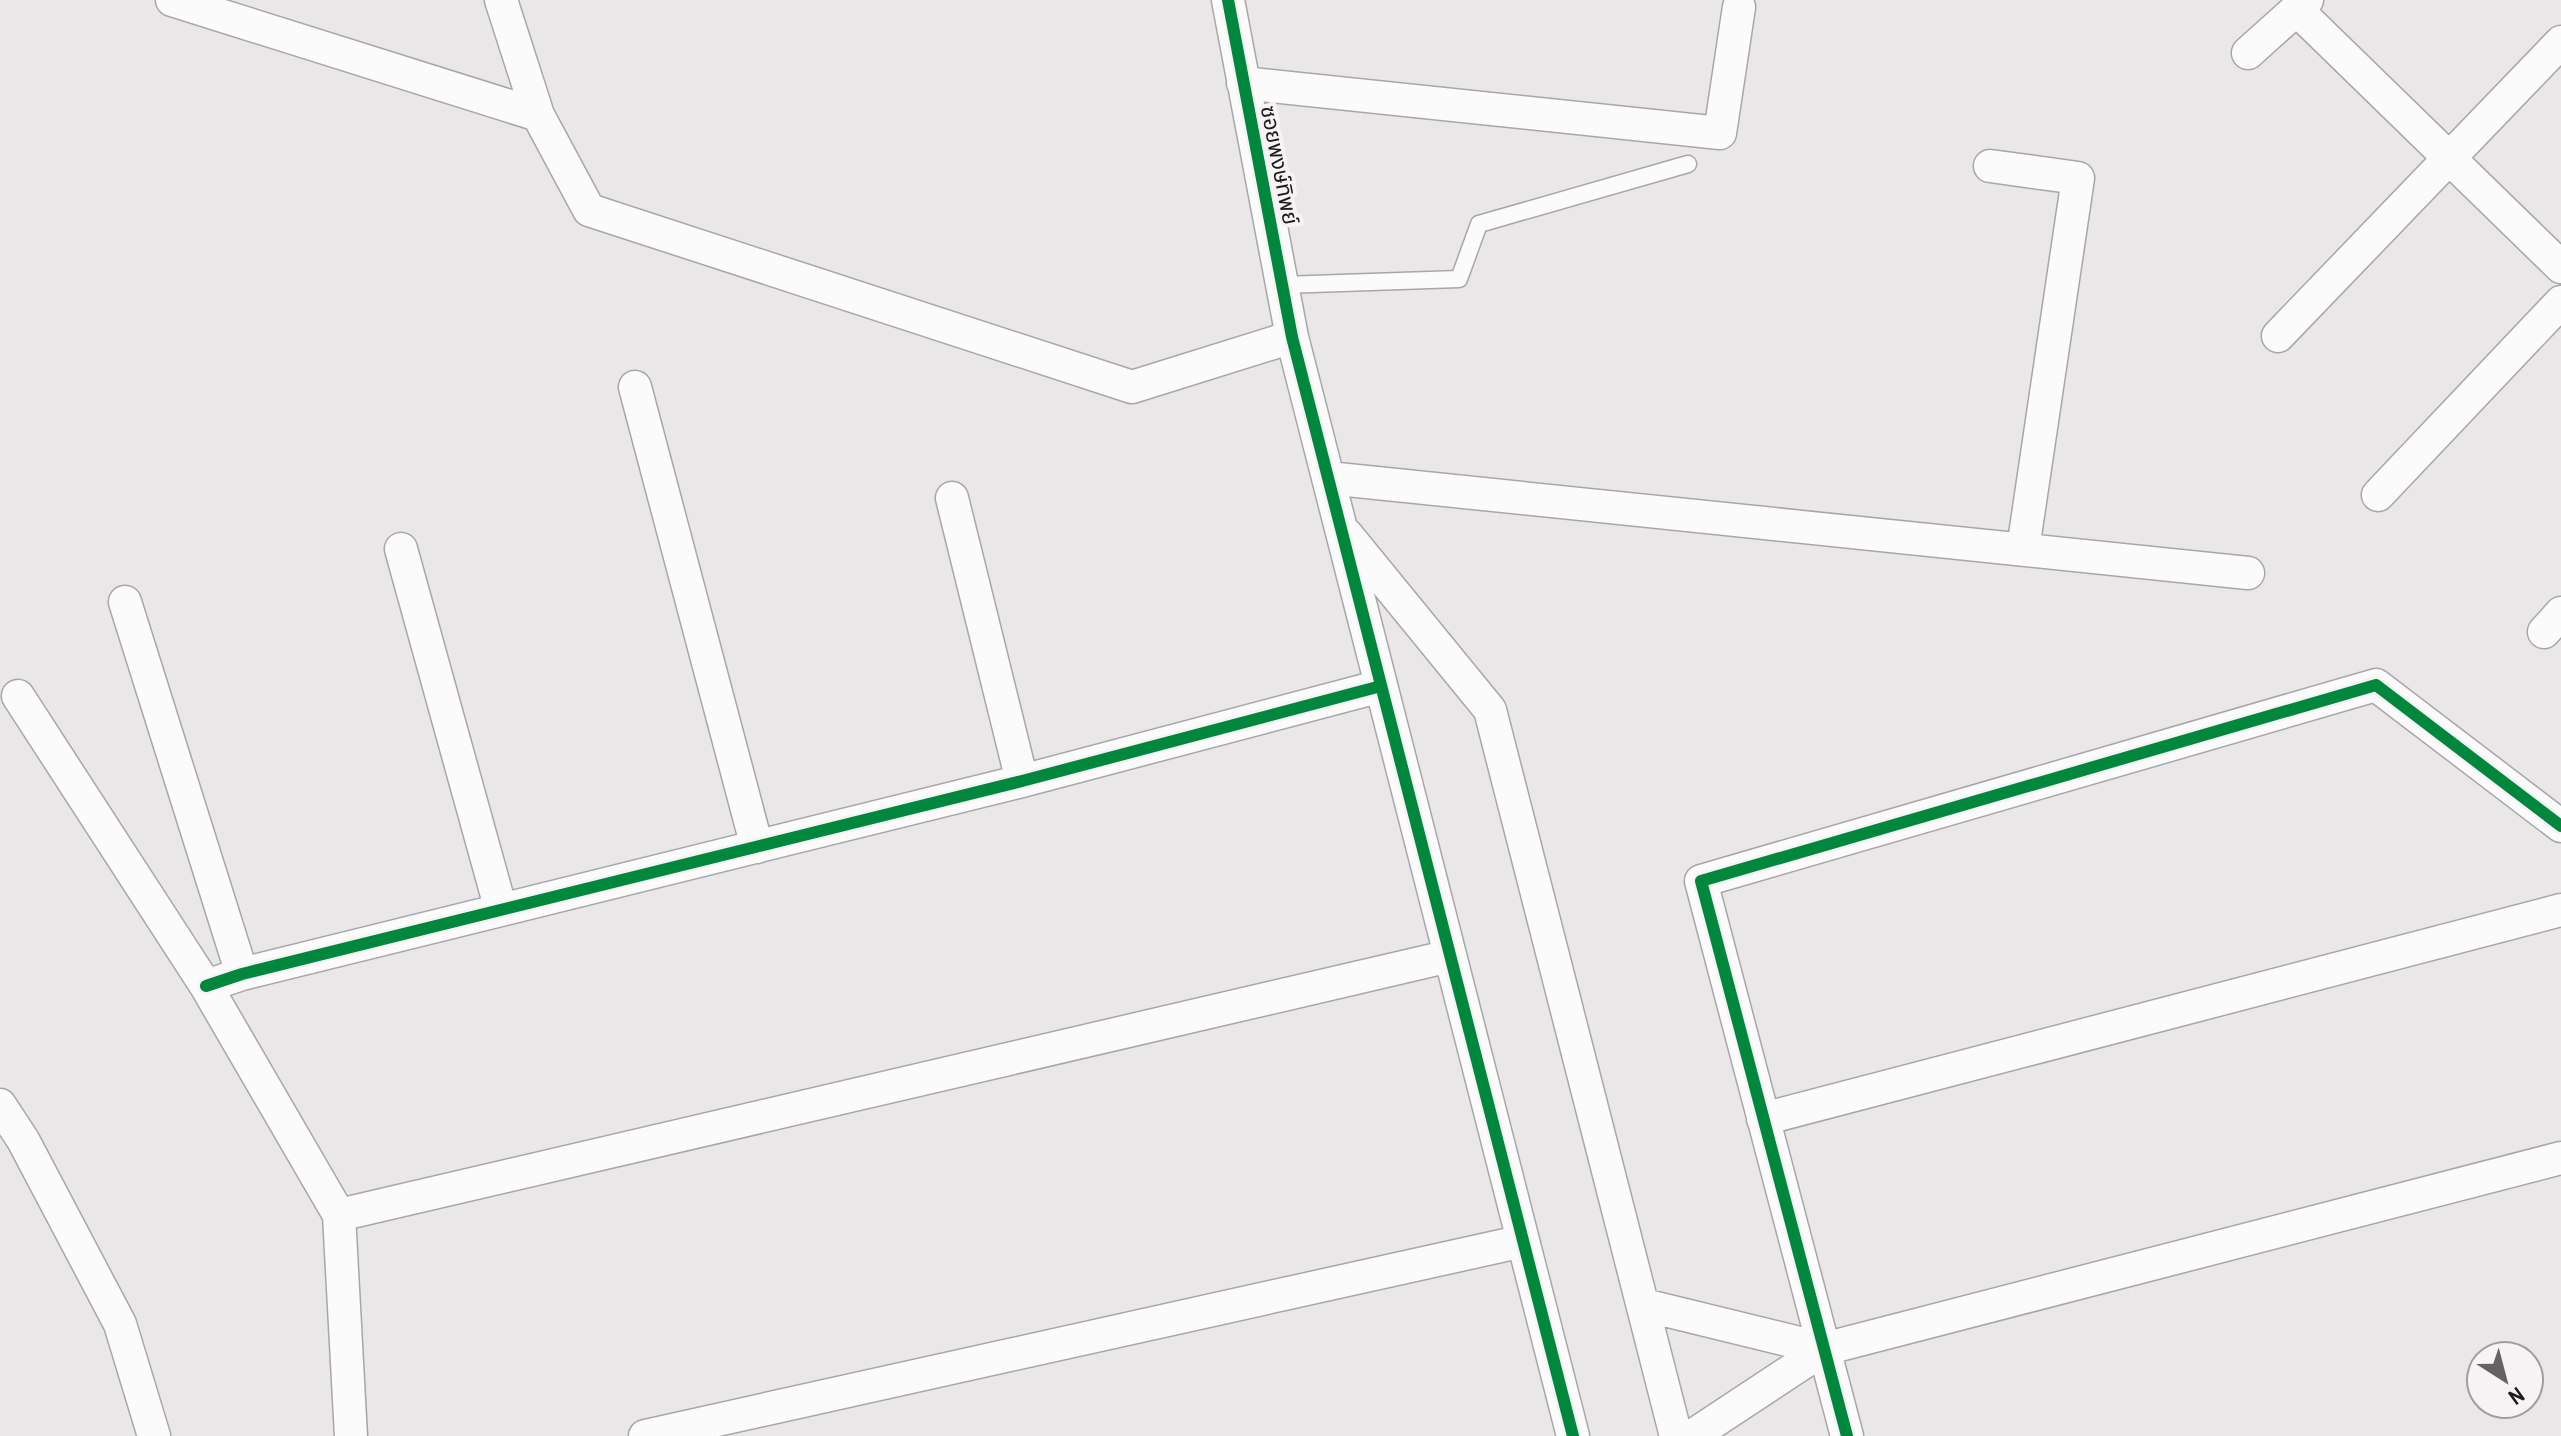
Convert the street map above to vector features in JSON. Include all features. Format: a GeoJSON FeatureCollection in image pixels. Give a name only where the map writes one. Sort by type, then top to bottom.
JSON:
{"type":"FeatureCollection","features":[{"type":"Feature","properties":{"kind":"street"},"geometry":{"type":"LineString","coordinates":[[172,0],[538,115]]}},
{"type":"Feature","properties":{"kind":"street"},"geometry":{"type":"LineString","coordinates":[[501,0],[538,115],[589,210],[1132,387],[1292,337]]}},
{"type":"Feature","properties":{"kind":"street","name":"ซอยพงษ์ทิพย์"},"geometry":{"type":"LineString","coordinates":[[1228,0],[1292,337],[1573,1436]]}},
{"type":"Feature","properties":{"kind":"street"},"geometry":{"type":"LineString","coordinates":[[2248,53],[2302,5],[2448,158],[2561,267]]}},
{"type":"Feature","properties":{"kind":"street"},"geometry":{"type":"LineString","coordinates":[[1243,83],[1720,133],[1739,7]]}},
{"type":"Feature","properties":{"kind":"street"},"geometry":{"type":"LineString","coordinates":[[2278,336],[2561,42]]}},
{"type":"Feature","properties":{"kind":"street"},"geometry":{"type":"LineString","coordinates":[[1990,166],[2078,178],[2023,549]]}},
{"type":"Feature","properties":{"kind":"street"},"geometry":{"type":"LineString","coordinates":[[2378,495],[2561,302]]}},
{"type":"Feature","properties":{"kind":"street"},"geometry":{"type":"LineString","coordinates":[[635,387],[757,847]]}},
{"type":"Feature","properties":{"kind":"street"},"geometry":{"type":"LineString","coordinates":[[1328,478],[2248,573]]}},
{"type":"Feature","properties":{"kind":"street"},"geometry":{"type":"LineString","coordinates":[[952,498],[1022,781]]}},
{"type":"Feature","properties":{"kind":"street"},"geometry":{"type":"LineString","coordinates":[[1340,526],[1490,710],[1676,1436]]}},
{"type":"Feature","properties":{"kind":"street"},"geometry":{"type":"LineString","coordinates":[[401,549],[501,910]]}},
{"type":"Feature","properties":{"kind":"street"},"geometry":{"type":"LineString","coordinates":[[125,602],[242,974]]}},
{"type":"Feature","properties":{"kind":"street"},"geometry":{"type":"LineString","coordinates":[[1847,1436],[1701,881],[2376,685],[2561,826]]}},
{"type":"Feature","properties":{"kind":"street"},"geometry":{"type":"LineString","coordinates":[[206,986],[242,974],[1022,781],[1381,686]]}},
{"type":"Feature","properties":{"kind":"street"},"geometry":{"type":"LineString","coordinates":[[18,696],[206,986],[339,1215],[351,1436]]}},
{"type":"Feature","properties":{"kind":"street"},"geometry":{"type":"LineString","coordinates":[[1763,1119],[2561,910]]}},
{"type":"Feature","properties":{"kind":"street"},"geometry":{"type":"LineString","coordinates":[[339,1215],[1450,956]]}},
{"type":"Feature","properties":{"kind":"street"},"geometry":{"type":"LineString","coordinates":[[0,1107],[23,1140],[120,1324],[154,1436]]}},
{"type":"Feature","properties":{"kind":"street"},"geometry":{"type":"LineString","coordinates":[[1692,1436],[1824,1349],[2559,1168]]}},
{"type":"Feature","properties":{"kind":"street"},"geometry":{"type":"LineString","coordinates":[[645,1436],[1523,1241]]}},
{"type":"Feature","properties":{"kind":"street"},"geometry":{"type":"LineString","coordinates":[[1644,1305],[1824,1349]]}},
{"type":"Feature","properties":{"kind":"lane"},"geometry":{"type":"LineString","coordinates":[[1282,285],[1459,279],[1479,224],[1688,164]]}},
{"type":"Feature","properties":{"kind":"cycle path"},"geometry":{"type":"LineString","coordinates":[[1228,0],[1292,337],[1573,1436]]}},
{"type":"Feature","properties":{"kind":"cycle path"},"geometry":{"type":"LineString","coordinates":[[1847,1436],[1701,881],[2376,685],[2561,826]]}},
{"type":"Feature","properties":{"kind":"cycle path"},"geometry":{"type":"LineString","coordinates":[[206,986],[242,974],[1022,781],[1381,686]]}}]}
